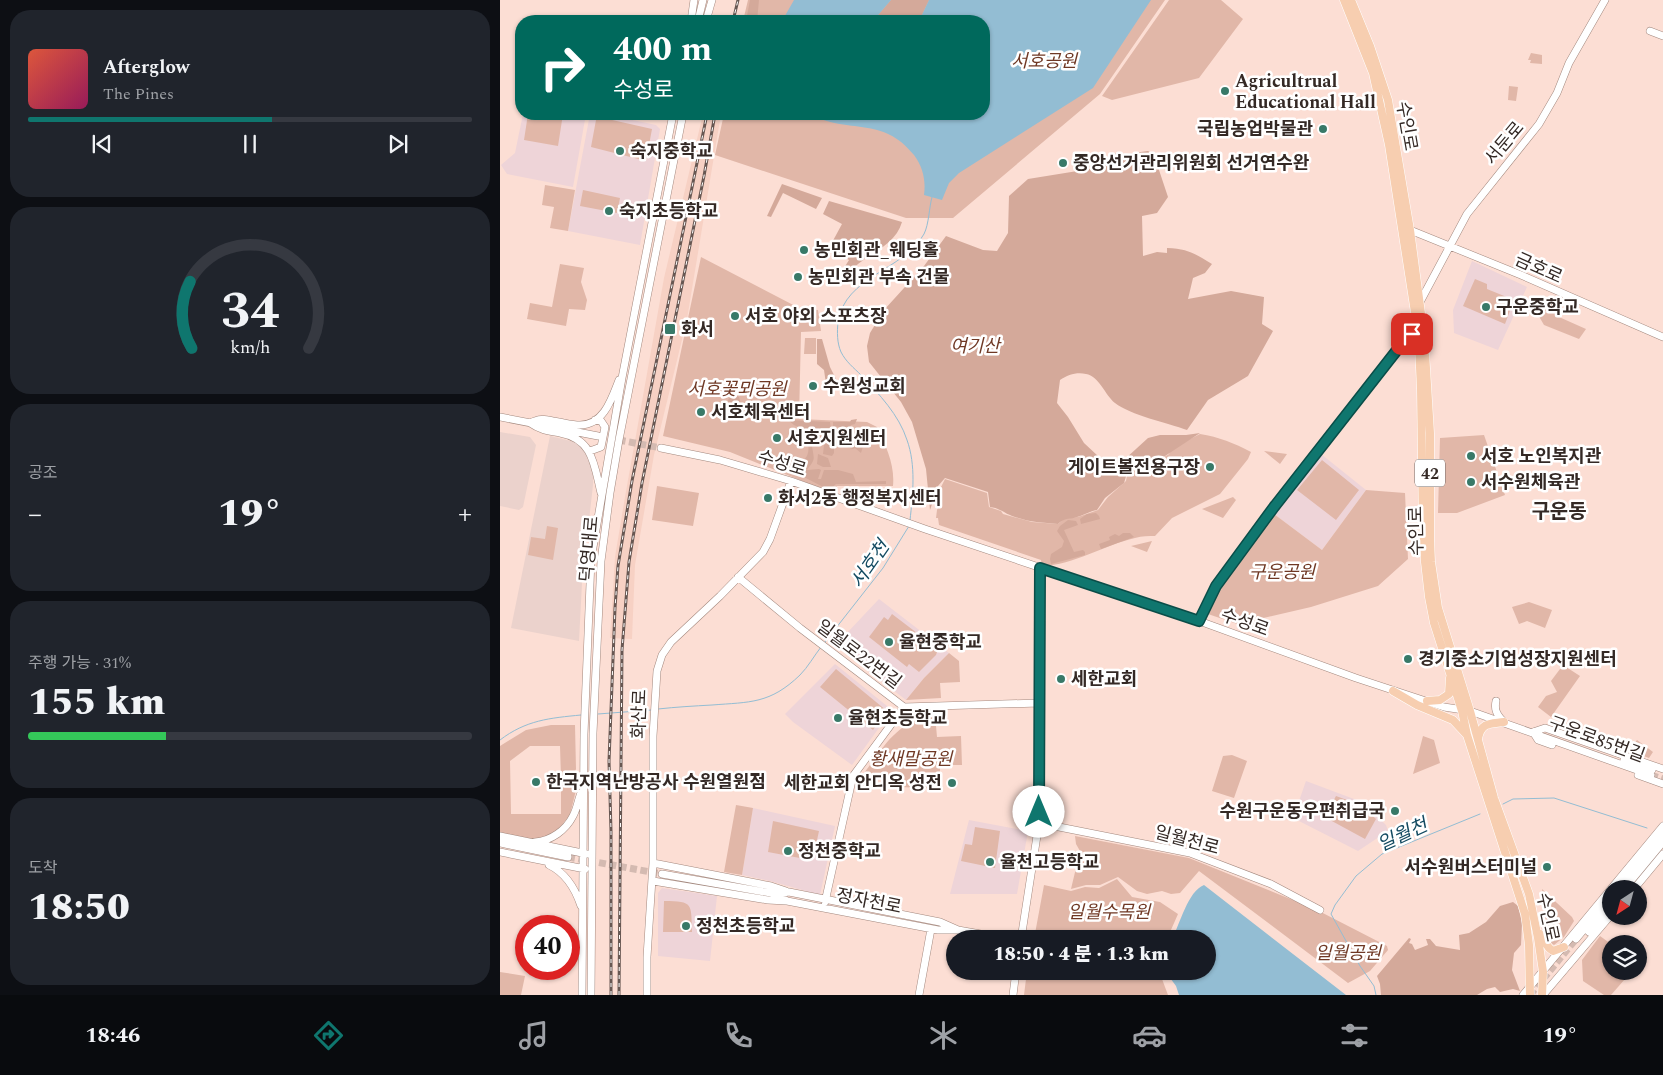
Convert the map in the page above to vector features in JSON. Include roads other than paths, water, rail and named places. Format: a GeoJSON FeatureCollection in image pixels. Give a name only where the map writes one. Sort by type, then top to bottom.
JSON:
{"type":"FeatureCollection","features":[{"type":"Feature","properties":{"kind":"main road","name":"수인로"},"geometry":{"type":"LineString","coordinates":[[1344,0],[1373,73],[1383,109],[1420,302],[1421,335],[1430,433],[1430,540],[1433,580],[1438,608],[1466,711],[1467,735],[1525,914],[1529,945],[1530,995]]}},
{"type":"Feature","properties":{"kind":"main road","name":"수인로"},"geometry":{"type":"LineString","coordinates":[[1351,0],[1370,46],[1388,100],[1416,319],[1421,335],[1419,346],[1424,562],[1434,623],[1450,671],[1478,738],[1494,798],[1529,894],[1537,930],[1543,972],[1542,995]]}},
{"type":"Feature","properties":{"kind":"main road"},"geometry":{"type":"LineString","coordinates":[[1427,701],[1440,700],[1449,694],[1450,671]]}},
{"type":"Feature","properties":{"kind":"main road"},"geometry":{"type":"LineString","coordinates":[[1393,691],[1417,705],[1452,720],[1467,735]]}},
{"type":"Feature","properties":{"kind":"main road"},"geometry":{"type":"LineString","coordinates":[[1478,738],[1480,729],[1484,725],[1504,722]]}},
{"type":"Feature","properties":{"kind":"main road"},"geometry":{"type":"LineString","coordinates":[[1537,930],[1553,951],[1564,947]]}},
{"type":"Feature","properties":{"kind":"street"},"geometry":{"type":"LineString","coordinates":[[692,15],[694,0]]}},
{"type":"Feature","properties":{"kind":"street"},"geometry":{"type":"LineString","coordinates":[[699,15],[703,0]]}},
{"type":"Feature","properties":{"kind":"street"},"geometry":{"type":"LineString","coordinates":[[708,15],[712,0]]}},
{"type":"Feature","properties":{"kind":"street","name":"서둔로"},"geometry":{"type":"LineString","coordinates":[[1420,302],[1467,214],[1540,124],[1557,93],[1568,63],[1605,0]]}},
{"type":"Feature","properties":{"kind":"street"},"geometry":{"type":"LineString","coordinates":[[1650,31],[1663,36]]}},
{"type":"Feature","properties":{"kind":"street","name":"덕영대로"},"geometry":{"type":"LineString","coordinates":[[582,995],[584,734],[591,559],[624,368],[672,120]]}},
{"type":"Feature","properties":{"kind":"street","name":"덕영대로"},"geometry":{"type":"LineString","coordinates":[[591,995],[594,733],[601,560],[610,493],[682,120]]}},
{"type":"Feature","properties":{"kind":"street","name":"금호로"},"geometry":{"type":"LineString","coordinates":[[1406,230],[1451,246],[1663,337]]}},
{"type":"Feature","properties":{"kind":"street"},"geometry":{"type":"LineString","coordinates":[[1405,340],[1416,319]]}},
{"type":"Feature","properties":{"kind":"street"},"geometry":{"type":"LineString","coordinates":[[1199,621],[1216,586],[1268,514],[1408,336],[1421,335]]}},
{"type":"Feature","properties":{"kind":"street"},"geometry":{"type":"LineString","coordinates":[[1405,340],[1413,341],[1419,346]]}},
{"type":"Feature","properties":{"kind":"street"},"geometry":{"type":"LineString","coordinates":[[530,422],[540,418],[583,425],[595,420],[605,411],[611,401],[624,368]]}},
{"type":"Feature","properties":{"kind":"street"},"geometry":{"type":"LineString","coordinates":[[500,417],[598,436]]}},
{"type":"Feature","properties":{"kind":"street"},"geometry":{"type":"LineString","coordinates":[[590,451],[601,447],[605,427],[601,421],[595,420]]}},
{"type":"Feature","properties":{"kind":"street"},"geometry":{"type":"LineString","coordinates":[[530,422],[541,430],[578,438],[590,451],[602,495]]}},
{"type":"Feature","properties":{"kind":"street","name":"수성로"},"geometry":{"type":"LineString","coordinates":[[661,448],[720,460],[791,481],[925,529],[1199,621],[1393,691],[1466,711]]}},
{"type":"Feature","properties":{"kind":"street","name":"화산로"},"geometry":{"type":"LineString","coordinates":[[647,995],[647,957],[653,880],[653,731],[657,671],[666,648],[758,558],[766,546],[791,481]]}},
{"type":"Feature","properties":{"kind":"street"},"geometry":{"type":"LineString","coordinates":[[1022,930],[1039,823],[1040,568]]}},
{"type":"Feature","properties":{"kind":"street","name":"일월로22번길"},"geometry":{"type":"LineString","coordinates":[[738,577],[807,634],[904,707],[1039,704]]}},
{"type":"Feature","properties":{"kind":"street"},"geometry":{"type":"LineString","coordinates":[[1496,701],[1496,714],[1504,722]]}},
{"type":"Feature","properties":{"kind":"street"},"geometry":{"type":"LineString","coordinates":[[824,908],[853,776],[904,707]]}},
{"type":"Feature","properties":{"kind":"street","name":"구운로85번길"},"geometry":{"type":"LineString","coordinates":[[1466,711],[1533,732],[1558,737],[1651,772]]}},
{"type":"Feature","properties":{"kind":"street"},"geometry":{"type":"LineString","coordinates":[[1663,769],[1545,728],[1533,732],[1538,740],[1663,784]]}},
{"type":"Feature","properties":{"kind":"street"},"geometry":{"type":"LineString","coordinates":[[526,842],[540,842],[560,832],[573,816],[583,788]]}},
{"type":"Feature","properties":{"kind":"street","name":"일월천로"},"geometry":{"type":"LineString","coordinates":[[1039,823],[1190,853],[1271,884],[1320,910]]}},
{"type":"Feature","properties":{"kind":"street"},"geometry":{"type":"LineString","coordinates":[[1523,995],[1663,826]]}},
{"type":"Feature","properties":{"kind":"street"},"geometry":{"type":"LineString","coordinates":[[1625,880],[1663,834]]}},
{"type":"Feature","properties":{"kind":"street"},"geometry":{"type":"LineString","coordinates":[[500,836],[570,854],[576,860],[570,867]]}},
{"type":"Feature","properties":{"kind":"street"},"geometry":{"type":"LineString","coordinates":[[1631,880],[1663,842]]}},
{"type":"Feature","properties":{"kind":"street"},"geometry":{"type":"LineString","coordinates":[[500,843],[570,854],[592,855]]}},
{"type":"Feature","properties":{"kind":"street"},"geometry":{"type":"LineString","coordinates":[[500,852],[592,870]]}},
{"type":"Feature","properties":{"kind":"street"},"geometry":{"type":"LineString","coordinates":[[1641,880],[1663,854]]}},
{"type":"Feature","properties":{"kind":"street"},"geometry":{"type":"LineString","coordinates":[[537,860],[552,867],[568,880],[576,891],[583,911]]}},
{"type":"Feature","properties":{"kind":"street"},"geometry":{"type":"LineString","coordinates":[[653,863],[771,886],[789,892]]}},
{"type":"Feature","properties":{"kind":"street","name":"정자천로"},"geometry":{"type":"LineString","coordinates":[[662,874],[776,894],[789,892],[826,899],[940,922],[958,930]]}},
{"type":"Feature","properties":{"kind":"street"},"geometry":{"type":"LineString","coordinates":[[653,880],[768,900],[787,901]]}},
{"type":"Feature","properties":{"kind":"street","name":"정자천로"},"geometry":{"type":"LineString","coordinates":[[776,894],[787,901],[931,929],[946,930]]}},
{"type":"Feature","properties":{"kind":"street"},"geometry":{"type":"LineString","coordinates":[[1602,909],[1578,941],[1602,914]]}},
{"type":"Feature","properties":{"kind":"street"},"geometry":{"type":"LineString","coordinates":[[1542,995],[1603,925]]}},
{"type":"Feature","properties":{"kind":"street"},"geometry":{"type":"LineString","coordinates":[[919,995],[931,929]]}},
{"type":"Feature","properties":{"kind":"street"},"geometry":{"type":"LineString","coordinates":[[1564,947],[1566,956],[1569,960],[1573,960]]}},
{"type":"Feature","properties":{"kind":"street"},"geometry":{"type":"LineString","coordinates":[[1013,995],[1015,980]]}},
{"type":"Feature","properties":{"kind":"water"},"geometry":{"type":"Polygon","coordinates":[[[794,0],[891,0],[878,15],[785,15],[794,0]]]}},
{"type":"Feature","properties":{"kind":"water"},"geometry":{"type":"Polygon","coordinates":[[[929,0],[1151,0],[1093,88],[959,173],[949,183],[942,200],[924,195],[925,185],[920,164],[902,143],[890,135],[877,130],[824,120],[990,120],[990,15],[922,15],[929,0]]]}},
{"type":"Feature","properties":{"kind":"water"},"geometry":{"type":"Polygon","coordinates":[[[1204,885],[1346,995],[1179,995],[1172,980],[1216,980],[1216,930],[1176,930],[1189,901],[1198,888],[1204,885]]]}},
{"type":"Feature","properties":{"kind":"waterway","name":"서호천"},"geometry":{"type":"LineString","coordinates":[[910,520],[913,469],[907,440],[899,422],[888,405],[843,356],[837,334],[838,322],[843,307],[851,294],[915,247],[927,226],[932,197]]}},
{"type":"Feature","properties":{"kind":"waterway","name":"서호천"},"geometry":{"type":"LineString","coordinates":[[825,642],[883,568],[909,526]]}},
{"type":"Feature","properties":{"kind":"waterway","name":"서호천"},"geometry":{"type":"LineString","coordinates":[[658,709],[759,700],[779,692],[800,675],[821,647]]}},
{"type":"Feature","properties":{"kind":"waterway","name":"서호천"},"geometry":{"type":"LineString","coordinates":[[598,714],[651,710]]}},
{"type":"Feature","properties":{"kind":"waterway","name":"서호천"},"geometry":{"type":"LineString","coordinates":[[500,740],[529,724],[549,719],[581,715]]}},
{"type":"Feature","properties":{"kind":"waterway","name":"일월천"},"geometry":{"type":"LineString","coordinates":[[1503,804],[1513,799],[1554,798],[1647,828]]}},
{"type":"Feature","properties":{"kind":"waterway","name":"일월천"},"geometry":{"type":"LineString","coordinates":[[1376,995],[1374,986],[1360,966],[1331,914],[1335,905],[1356,876],[1382,854],[1480,814]]}},
{"type":"Feature","properties":{"kind":"tunnel"},"geometry":{"type":"LineString","coordinates":[[598,436],[661,448]]}},
{"type":"Feature","properties":{"kind":"tunnel"},"geometry":{"type":"LineString","coordinates":[[1651,775],[1663,779]]}},
{"type":"Feature","properties":{"kind":"tunnel"},"geometry":{"type":"LineString","coordinates":[[568,857],[662,874]]}},
{"type":"Feature","properties":{"kind":"tunnel"},"geometry":{"type":"LineString","coordinates":[[1530,995],[1576,939]]}},
{"type":"Feature","properties":{"kind":"railway"},"geometry":{"type":"LineString","coordinates":[[734,15],[738,0]]}},
{"type":"Feature","properties":{"kind":"railway"},"geometry":{"type":"LineString","coordinates":[[611,995],[609,761],[618,566],[632,481],[706,120]]}},
{"type":"Feature","properties":{"kind":"railway"},"geometry":{"type":"LineString","coordinates":[[619,995],[622,650],[629,562],[642,483],[714,120]]}},
{"type":"Feature","properties":{"kind":"place","name":"Agricultrual Educational Hall"},"geometry":{"type":"Point","coordinates":[1225,91]}},
{"type":"Feature","properties":{"kind":"place","name":"국립농업박물관"},"geometry":{"type":"Point","coordinates":[1323,129]}},
{"type":"Feature","properties":{"kind":"place","name":"숙지중학교"},"geometry":{"type":"Point","coordinates":[620,151]}},
{"type":"Feature","properties":{"kind":"place","name":"중앙선거관리위원회 선거연수완"},"geometry":{"type":"Point","coordinates":[1063,163]}},
{"type":"Feature","properties":{"kind":"place","name":"숙지초등학교"},"geometry":{"type":"Point","coordinates":[609,211]}},
{"type":"Feature","properties":{"kind":"place","name":"농민회관_웨딩홀"},"geometry":{"type":"Point","coordinates":[804,250]}},
{"type":"Feature","properties":{"kind":"place","name":"농민회관 부속 건물"},"geometry":{"type":"Point","coordinates":[798,277]}},
{"type":"Feature","properties":{"kind":"place","name":"구운중학교"},"geometry":{"type":"Point","coordinates":[1486,307]}},
{"type":"Feature","properties":{"kind":"place","name":"서호 야외 스포츠장"},"geometry":{"type":"Point","coordinates":[735,316]}},
{"type":"Feature","properties":{"kind":"place","name":"화서"},"geometry":{"type":"Point","coordinates":[670,329]}},
{"type":"Feature","properties":{"kind":"place","name":"수원성교회"},"geometry":{"type":"Point","coordinates":[813,386]}},
{"type":"Feature","properties":{"kind":"place","name":"서호체육센터"},"geometry":{"type":"Point","coordinates":[701,412]}},
{"type":"Feature","properties":{"kind":"place","name":"서호지원센터"},"geometry":{"type":"Point","coordinates":[777,438]}},
{"type":"Feature","properties":{"kind":"place","name":"서호 노인복지관"},"geometry":{"type":"Point","coordinates":[1471,456]}},
{"type":"Feature","properties":{"kind":"place","name":"게이트볼전용구장"},"geometry":{"type":"Point","coordinates":[1210,467]}},
{"type":"Feature","properties":{"kind":"place","name":"서수원체육관"},"geometry":{"type":"Point","coordinates":[1471,482]}},
{"type":"Feature","properties":{"kind":"place","name":"화서2동 행정복지센터"},"geometry":{"type":"Point","coordinates":[768,498]}},
{"type":"Feature","properties":{"kind":"place","name":"율현중학교"},"geometry":{"type":"Point","coordinates":[889,642]}},
{"type":"Feature","properties":{"kind":"place","name":"경기중소기업성장지원센터"},"geometry":{"type":"Point","coordinates":[1408,659]}},
{"type":"Feature","properties":{"kind":"place","name":"세한교회"},"geometry":{"type":"Point","coordinates":[1061,679]}},
{"type":"Feature","properties":{"kind":"place","name":"율현초등학교"},"geometry":{"type":"Point","coordinates":[838,718]}},
{"type":"Feature","properties":{"kind":"place","name":"한국지역난방공사 수원열원점"},"geometry":{"type":"Point","coordinates":[536,782]}},
{"type":"Feature","properties":{"kind":"place","name":"세한교회 안디옥 성전"},"geometry":{"type":"Point","coordinates":[952,783]}},
{"type":"Feature","properties":{"kind":"place","name":"수원구운동우편취급국"},"geometry":{"type":"Point","coordinates":[1395,811]}},
{"type":"Feature","properties":{"kind":"place","name":"정천중학교"},"geometry":{"type":"Point","coordinates":[788,851]}},
{"type":"Feature","properties":{"kind":"place","name":"율천고등학교"},"geometry":{"type":"Point","coordinates":[990,862]}},
{"type":"Feature","properties":{"kind":"place","name":"서수원버스터미널"},"geometry":{"type":"Point","coordinates":[1547,867]}},
{"type":"Feature","properties":{"kind":"place","name":"정천초등학교"},"geometry":{"type":"Point","coordinates":[686,926]}},
{"type":"Feature","properties":{"kind":"district","name":"구운동"},"geometry":{"type":"Point","coordinates":[1559,511]}},
{"type":"Feature","properties":{"kind":"park label","name":"서호공원"},"geometry":{"type":"Point","coordinates":[1044,61]}},
{"type":"Feature","properties":{"kind":"park label","name":"여기산"},"geometry":{"type":"Point","coordinates":[975,346]}},
{"type":"Feature","properties":{"kind":"park label","name":"서호꽃뫼공원"},"geometry":{"type":"Point","coordinates":[737,389]}},
{"type":"Feature","properties":{"kind":"park label","name":"구운공원"},"geometry":{"type":"Point","coordinates":[1282,572]}},
{"type":"Feature","properties":{"kind":"park label","name":"황새말공원"},"geometry":{"type":"Point","coordinates":[911,759]}},
{"type":"Feature","properties":{"kind":"park label","name":"일월수목원"},"geometry":{"type":"Point","coordinates":[1109,912]}},
{"type":"Feature","properties":{"kind":"park label","name":"일월공원"},"geometry":{"type":"Point","coordinates":[1348,953]}}]}
